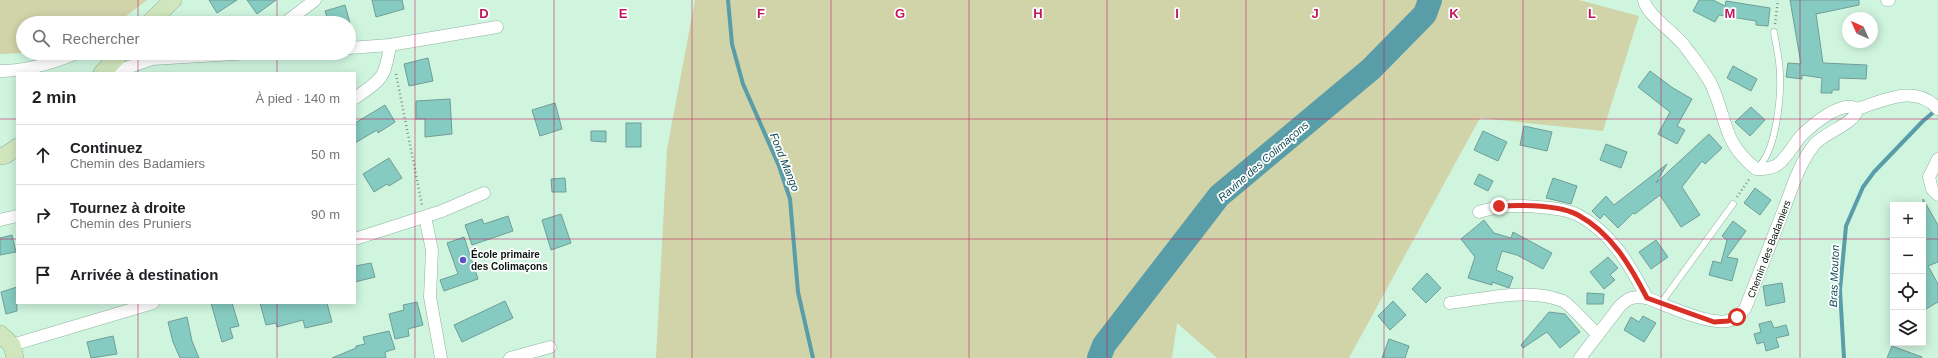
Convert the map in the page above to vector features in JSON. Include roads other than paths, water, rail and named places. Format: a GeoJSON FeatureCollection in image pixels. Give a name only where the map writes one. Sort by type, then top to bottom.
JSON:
{"type":"FeatureCollection","features":[{"type":"Feature","properties":{"kind":"main road"},"geometry":{"type":"LineString","coordinates":[[156,16],[173,0]]}},
{"type":"Feature","properties":{"kind":"main road"},"geometry":{"type":"LineString","coordinates":[[103,72],[114,60]]}},
{"type":"Feature","properties":{"kind":"main road"},"geometry":{"type":"LineString","coordinates":[[0,156],[6,155],[16,148]]}},
{"type":"Feature","properties":{"kind":"street"},"geometry":{"type":"LineString","coordinates":[[294,16],[315,0]]}},
{"type":"Feature","properties":{"kind":"street"},"geometry":{"type":"LineString","coordinates":[[1644,0],[1651,13],[1684,44],[1712,86],[1728,135],[1736,150],[1756,169],[1767,169],[1777,165],[1805,132],[1839,108],[1853,106],[1857,109],[1897,96],[1910,94],[1921,96],[1933,103],[1938,109]]}},
{"type":"Feature","properties":{"kind":"street"},"geometry":{"type":"LineString","coordinates":[[356,48],[390,46],[497,27]]}},
{"type":"Feature","properties":{"kind":"street"},"geometry":{"type":"LineString","coordinates":[[356,97],[380,79],[387,67],[390,46]]}},
{"type":"Feature","properties":{"kind":"street"},"geometry":{"type":"LineString","coordinates":[[0,71],[11,71],[53,63],[60,60]]}},
{"type":"Feature","properties":{"kind":"street"},"geometry":{"type":"LineString","coordinates":[[115,72],[149,60]]}},
{"type":"Feature","properties":{"kind":"street","name":"Chemin des Badamiers"},"geometry":{"type":"LineString","coordinates":[[1580,358],[1628,298],[1636,296],[1647,298],[1714,322],[1728,321],[1737,317],[1745,309],[1800,168],[1814,145],[1830,132],[1852,119],[1856,114],[1857,109]]}},
{"type":"Feature","properties":{"kind":"street"},"geometry":{"type":"LineString","coordinates":[[1938,160],[1928,176],[1932,189],[1938,195]]}},
{"type":"Feature","properties":{"kind":"street"},"geometry":{"type":"LineString","coordinates":[[356,239],[425,217],[484,193]]}},
{"type":"Feature","properties":{"kind":"street"},"geometry":{"type":"LineString","coordinates":[[1479,212],[1499,206],[1523,205],[1550,208],[1577,214],[1601,232],[1618,248],[1633,271],[1647,298]]}},
{"type":"Feature","properties":{"kind":"street"},"geometry":{"type":"LineString","coordinates":[[0,220],[16,216]]}},
{"type":"Feature","properties":{"kind":"street"},"geometry":{"type":"LineString","coordinates":[[425,217],[432,250],[430,297],[441,358]]}},
{"type":"Feature","properties":{"kind":"street"},"geometry":{"type":"LineString","coordinates":[[1450,303],[1516,295],[1541,296],[1564,302],[1598,335]]}},
{"type":"Feature","properties":{"kind":"street"},"geometry":{"type":"LineString","coordinates":[[9,346],[150,304]]}},
{"type":"Feature","properties":{"kind":"street"},"geometry":{"type":"LineString","coordinates":[[510,358],[550,347]]}},
{"type":"Feature","properties":{"kind":"lane"},"geometry":{"type":"LineString","coordinates":[[1756,169],[1764,163],[1776,127],[1780,75],[1774,32]]}},
{"type":"Feature","properties":{"kind":"lane"},"geometry":{"type":"LineString","coordinates":[[1661,303],[1732,204]]}},
{"type":"Feature","properties":{"kind":"waterway","name":"Fond Mango"},"geometry":{"type":"LineString","coordinates":[[728,0],[732,44],[743,84],[779,166],[790,199],[798,292],[813,358]]}},
{"type":"Feature","properties":{"kind":"waterway","name":"Ravine des Colimaçons"},"geometry":{"type":"LineString","coordinates":[[1099,358],[1104,345],[1219,196],[1371,69],[1425,14],[1430,0]]}},
{"type":"Feature","properties":{"kind":"waterway","name":"Bras Mouton"},"geometry":{"type":"LineString","coordinates":[[1844,358],[1840,290],[1846,226],[1863,187],[1874,172],[1923,121],[1936,110]]}},
{"type":"Feature","properties":{"kind":"place","name":"École primaire des Colimaçons"},"geometry":{"type":"Point","coordinates":[463,260]}}]}
